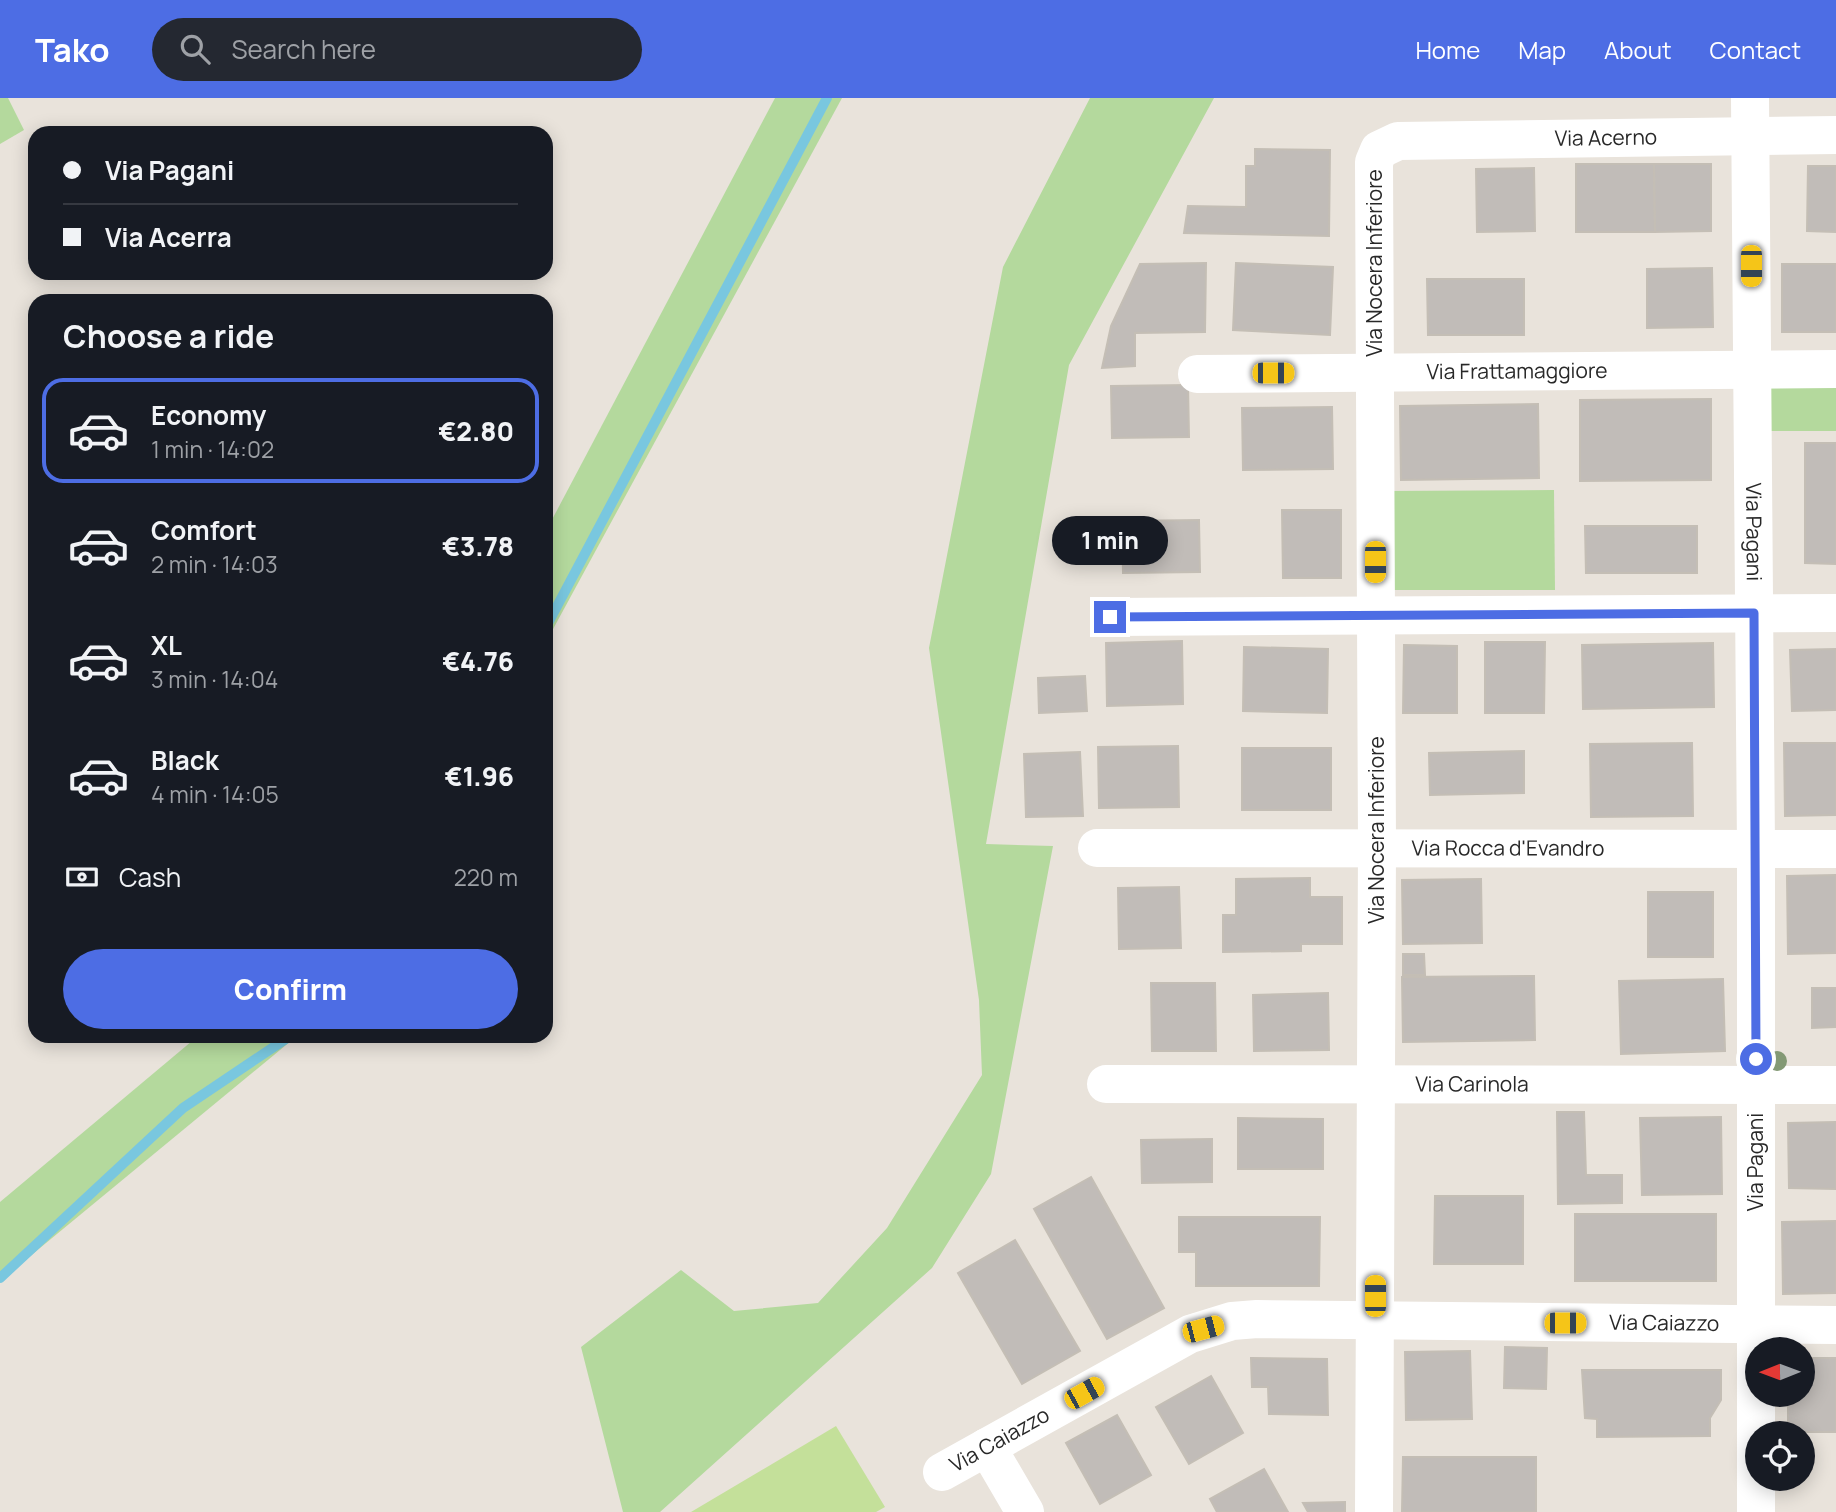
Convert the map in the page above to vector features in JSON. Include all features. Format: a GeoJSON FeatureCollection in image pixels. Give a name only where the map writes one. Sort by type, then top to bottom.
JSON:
{"type":"FeatureCollection","features":[{"type":"Feature","properties":{"kind":"street","name":"Via Pagani"},"geometry":{"type":"LineString","coordinates":[[1750,98],[1756,849],[1756,1512]]}},
{"type":"Feature","properties":{"kind":"street","name":"Via Acerno"},"geometry":{"type":"LineString","coordinates":[[1379,150],[1398,141],[1836,135]]}},
{"type":"Feature","properties":{"kind":"street","name":"Via Nocera Inferiore"},"geometry":{"type":"LineString","coordinates":[[1374,1512],[1377,847],[1373,168],[1379,150]]}},
{"type":"Feature","properties":{"kind":"street","name":"Via Frattamaggiore"},"geometry":{"type":"LineString","coordinates":[[1197,374],[1836,369]]}},
{"type":"Feature","properties":{"kind":"street"},"geometry":{"type":"LineString","coordinates":[[1110,617],[1836,613]]}},
{"type":"Feature","properties":{"kind":"street","name":"Via Rocca d'Evandro"},"geometry":{"type":"LineString","coordinates":[[1097,848],[1836,849]]}},
{"type":"Feature","properties":{"kind":"street","name":"Via Carinola"},"geometry":{"type":"LineString","coordinates":[[1106,1084],[1836,1085]]}},
{"type":"Feature","properties":{"kind":"street","name":"Via Caiazzo"},"geometry":{"type":"LineString","coordinates":[[942,1472],[1203,1329],[1232,1321],[1836,1325]]}},
{"type":"Feature","properties":{"kind":"street"},"geometry":{"type":"LineString","coordinates":[[988,1447],[1025,1512]]}},
{"type":"Feature","properties":{"kind":"green space"},"geometry":{"type":"Polygon","coordinates":[[[0,98],[8,98],[24,130],[0,144],[0,98]]]}},
{"type":"Feature","properties":{"kind":"green space"},"geometry":{"type":"Polygon","coordinates":[[[775,98],[842,98],[553,629],[553,518],[775,98]]]}},
{"type":"Feature","properties":{"kind":"green space"},"geometry":{"type":"Polygon","coordinates":[[[1090,98],[1214,98],[1069,365],[986,844],[1053,846],[991,1174],[932,1268],[660,1512],[623,1512],[581,1347],[681,1270],[734,1311],[818,1303],[887,1228],[982,1075],[979,1000],[929,648],[1003,267],[1090,98]]]}},
{"type":"Feature","properties":{"kind":"green space"},"geometry":{"type":"Polygon","coordinates":[[[1766,383],[1836,383],[1836,431],[1765,431],[1766,383]]]}},
{"type":"Feature","properties":{"kind":"green space"},"geometry":{"type":"Polygon","coordinates":[[[1554,490],[1555,590],[1386,590],[1385,491],[1554,490]]]}},
{"type":"Feature","properties":{"kind":"green space"},"geometry":{"type":"Polygon","coordinates":[[[190,1043],[289,1043],[0,1281],[0,1202],[190,1043]]]}},
{"type":"Feature","properties":{"kind":"green space"},"geometry":{"type":"Polygon","coordinates":[[[836,1426],[885,1507],[876,1512],[691,1512],[836,1426]]]}},
{"type":"Feature","properties":{"kind":"building"},"geometry":{"type":"Polygon","coordinates":[[[1255,149],[1330,150],[1329,236],[1184,233],[1188,206],[1246,207],[1246,166],[1255,166],[1255,149]]]}},
{"type":"Feature","properties":{"kind":"building"},"geometry":{"type":"Polygon","coordinates":[[[1576,164],[1654,164],[1655,232],[1576,232],[1576,164]]]}},
{"type":"Feature","properties":{"kind":"building"},"geometry":{"type":"Polygon","coordinates":[[[1654,164],[1711,164],[1711,231],[1655,232],[1654,164]]]}},
{"type":"Feature","properties":{"kind":"building"},"geometry":{"type":"Polygon","coordinates":[[[1808,166],[1836,166],[1836,232],[1807,231],[1808,166]]]}},
{"type":"Feature","properties":{"kind":"building"},"geometry":{"type":"Polygon","coordinates":[[[1534,168],[1535,231],[1477,232],[1476,169],[1534,168]]]}},
{"type":"Feature","properties":{"kind":"building"},"geometry":{"type":"Polygon","coordinates":[[[1206,263],[1205,332],[1135,333],[1135,366],[1102,368],[1111,326],[1140,264],[1206,263]]]}},
{"type":"Feature","properties":{"kind":"building"},"geometry":{"type":"Polygon","coordinates":[[[1236,263],[1333,267],[1330,335],[1233,330],[1236,263]]]}},
{"type":"Feature","properties":{"kind":"building"},"geometry":{"type":"Polygon","coordinates":[[[1782,264],[1836,264],[1836,332],[1782,332],[1782,264]]]}},
{"type":"Feature","properties":{"kind":"building"},"geometry":{"type":"Polygon","coordinates":[[[1712,268],[1713,327],[1647,328],[1647,269],[1712,268]]]}},
{"type":"Feature","properties":{"kind":"building"},"geometry":{"type":"Polygon","coordinates":[[[1427,279],[1524,279],[1524,335],[1428,335],[1427,279]]]}},
{"type":"Feature","properties":{"kind":"building"},"geometry":{"type":"Polygon","coordinates":[[[1188,385],[1189,437],[1112,438],[1111,386],[1188,385]]]}},
{"type":"Feature","properties":{"kind":"building"},"geometry":{"type":"Polygon","coordinates":[[[1711,399],[1711,480],[1580,481],[1580,400],[1711,399]]]}},
{"type":"Feature","properties":{"kind":"building"},"geometry":{"type":"Polygon","coordinates":[[[1538,404],[1539,478],[1401,480],[1400,406],[1538,404]]]}},
{"type":"Feature","properties":{"kind":"building"},"geometry":{"type":"Polygon","coordinates":[[[1332,407],[1333,469],[1243,470],[1242,408],[1332,407]]]}},
{"type":"Feature","properties":{"kind":"building"},"geometry":{"type":"Polygon","coordinates":[[[1805,443],[1836,443],[1836,564],[1805,563],[1805,443]]]}},
{"type":"Feature","properties":{"kind":"building"},"geometry":{"type":"Polygon","coordinates":[[[1282,510],[1341,510],[1341,578],[1283,578],[1282,510]]]}},
{"type":"Feature","properties":{"kind":"building"},"geometry":{"type":"Polygon","coordinates":[[[1199,520],[1200,572],[1123,573],[1122,521],[1199,520]]]}},
{"type":"Feature","properties":{"kind":"building"},"geometry":{"type":"Polygon","coordinates":[[[1585,526],[1697,526],[1697,573],[1586,573],[1585,526]]]}},
{"type":"Feature","properties":{"kind":"building"},"geometry":{"type":"Polygon","coordinates":[[[1182,641],[1183,704],[1107,706],[1106,643],[1182,641]]]}},
{"type":"Feature","properties":{"kind":"building"},"geometry":{"type":"Polygon","coordinates":[[[1485,642],[1545,642],[1544,713],[1485,713],[1485,642]]]}},
{"type":"Feature","properties":{"kind":"building"},"geometry":{"type":"Polygon","coordinates":[[[1713,643],[1714,707],[1583,709],[1582,645],[1713,643]]]}},
{"type":"Feature","properties":{"kind":"building"},"geometry":{"type":"Polygon","coordinates":[[[1404,645],[1457,646],[1457,713],[1403,713],[1404,645]]]}},
{"type":"Feature","properties":{"kind":"building"},"geometry":{"type":"Polygon","coordinates":[[[1244,647],[1328,649],[1327,713],[1243,711],[1244,647]]]}},
{"type":"Feature","properties":{"kind":"building"},"geometry":{"type":"Polygon","coordinates":[[[1836,649],[1836,710],[1792,711],[1790,650],[1836,649]]]}},
{"type":"Feature","properties":{"kind":"building"},"geometry":{"type":"Polygon","coordinates":[[[1085,676],[1087,711],[1039,713],[1038,678],[1085,676]]]}},
{"type":"Feature","properties":{"kind":"building"},"geometry":{"type":"Polygon","coordinates":[[[1692,743],[1693,816],[1591,817],[1590,744],[1692,743]]]}},
{"type":"Feature","properties":{"kind":"building"},"geometry":{"type":"Polygon","coordinates":[[[1784,743],[1836,743],[1836,815],[1785,816],[1784,743]]]}},
{"type":"Feature","properties":{"kind":"building"},"geometry":{"type":"Polygon","coordinates":[[[1178,746],[1179,807],[1099,808],[1098,747],[1178,746]]]}},
{"type":"Feature","properties":{"kind":"building"},"geometry":{"type":"Polygon","coordinates":[[[1242,748],[1331,748],[1331,810],[1242,810],[1242,748]]]}},
{"type":"Feature","properties":{"kind":"building"},"geometry":{"type":"Polygon","coordinates":[[[1524,751],[1524,793],[1430,795],[1429,753],[1524,751]]]}},
{"type":"Feature","properties":{"kind":"building"},"geometry":{"type":"Polygon","coordinates":[[[1080,752],[1083,816],[1026,817],[1024,754],[1080,752]]]}},
{"type":"Feature","properties":{"kind":"building"},"geometry":{"type":"Polygon","coordinates":[[[1836,875],[1836,953],[1788,954],[1787,876],[1836,875]]]}},
{"type":"Feature","properties":{"kind":"building"},"geometry":{"type":"Polygon","coordinates":[[[1310,878],[1310,897],[1342,897],[1342,944],[1301,944],[1301,951],[1223,952],[1223,915],[1236,915],[1236,879],[1310,878]]]}},
{"type":"Feature","properties":{"kind":"building"},"geometry":{"type":"Polygon","coordinates":[[[1481,879],[1482,943],[1403,944],[1402,880],[1481,879]]]}},
{"type":"Feature","properties":{"kind":"building"},"geometry":{"type":"Polygon","coordinates":[[[1179,887],[1181,948],[1119,949],[1118,888],[1179,887]]]}},
{"type":"Feature","properties":{"kind":"building"},"geometry":{"type":"Polygon","coordinates":[[[1648,892],[1713,892],[1713,957],[1648,957],[1648,892]]]}},
{"type":"Feature","properties":{"kind":"building"},"geometry":{"type":"Polygon","coordinates":[[[1403,954],[1424,954],[1425,975],[1403,975],[1403,954]]]}},
{"type":"Feature","properties":{"kind":"building"},"geometry":{"type":"Polygon","coordinates":[[[1534,976],[1535,1040],[1403,1042],[1402,977],[1534,976]]]}},
{"type":"Feature","properties":{"kind":"building"},"geometry":{"type":"Polygon","coordinates":[[[1723,979],[1725,1051],[1621,1054],[1619,981],[1723,979]]]}},
{"type":"Feature","properties":{"kind":"building"},"geometry":{"type":"Polygon","coordinates":[[[1151,983],[1215,983],[1216,1051],[1152,1051],[1151,983]]]}},
{"type":"Feature","properties":{"kind":"building"},"geometry":{"type":"Polygon","coordinates":[[[1812,988],[1836,988],[1836,1027],[1812,1028],[1812,988]]]}},
{"type":"Feature","properties":{"kind":"building"},"geometry":{"type":"Polygon","coordinates":[[[1328,993],[1329,1050],[1254,1051],[1253,995],[1328,993]]]}},
{"type":"Feature","properties":{"kind":"building"},"geometry":{"type":"Polygon","coordinates":[[[1557,1112],[1584,1112],[1586,1175],[1622,1175],[1622,1203],[1558,1204],[1557,1112]]]}},
{"type":"Feature","properties":{"kind":"building"},"geometry":{"type":"Polygon","coordinates":[[[1721,1117],[1722,1194],[1642,1195],[1640,1118],[1721,1117]]]}},
{"type":"Feature","properties":{"kind":"building"},"geometry":{"type":"Polygon","coordinates":[[[1238,1118],[1323,1119],[1323,1169],[1238,1169],[1238,1118]]]}},
{"type":"Feature","properties":{"kind":"building"},"geometry":{"type":"Polygon","coordinates":[[[1836,1122],[1836,1189],[1789,1188],[1788,1123],[1836,1122]]]}},
{"type":"Feature","properties":{"kind":"building"},"geometry":{"type":"Polygon","coordinates":[[[1212,1139],[1212,1182],[1142,1183],[1141,1140],[1212,1139]]]}},
{"type":"Feature","properties":{"kind":"building"},"geometry":{"type":"Polygon","coordinates":[[[1091,1177],[1164,1308],[1107,1339],[1034,1209],[1091,1177]]]}},
{"type":"Feature","properties":{"kind":"building"},"geometry":{"type":"Polygon","coordinates":[[[1435,1196],[1523,1196],[1523,1264],[1434,1264],[1435,1196]]]}},
{"type":"Feature","properties":{"kind":"building"},"geometry":{"type":"Polygon","coordinates":[[[1575,1214],[1716,1214],[1716,1281],[1575,1281],[1575,1214]]]}},
{"type":"Feature","properties":{"kind":"building"},"geometry":{"type":"Polygon","coordinates":[[[1179,1217],[1320,1217],[1319,1286],[1196,1286],[1196,1252],[1179,1252],[1179,1217]]]}},
{"type":"Feature","properties":{"kind":"building"},"geometry":{"type":"Polygon","coordinates":[[[1836,1221],[1836,1293],[1783,1294],[1782,1222],[1836,1221]]]}},
{"type":"Feature","properties":{"kind":"building"},"geometry":{"type":"Polygon","coordinates":[[[1015,1240],[1080,1351],[1022,1384],[958,1273],[1015,1240]]]}},
{"type":"Feature","properties":{"kind":"building"},"geometry":{"type":"Polygon","coordinates":[[[1505,1347],[1547,1348],[1546,1389],[1504,1388],[1505,1347]]]}},
{"type":"Feature","properties":{"kind":"building"},"geometry":{"type":"Polygon","coordinates":[[[1470,1351],[1472,1419],[1406,1420],[1405,1352],[1470,1351]]]}},
{"type":"Feature","properties":{"kind":"building"},"geometry":{"type":"Polygon","coordinates":[[[1251,1358],[1327,1359],[1328,1415],[1269,1414],[1268,1387],[1252,1387],[1251,1358]]]}},
{"type":"Feature","properties":{"kind":"building"},"geometry":{"type":"Polygon","coordinates":[[[1815,1358],[1836,1358],[1836,1432],[1815,1432],[1815,1421],[1788,1421],[1788,1407],[1815,1407],[1815,1358]]]}},
{"type":"Feature","properties":{"kind":"building"},"geometry":{"type":"Polygon","coordinates":[[[1582,1370],[1721,1370],[1721,1400],[1710,1418],[1710,1436],[1597,1437],[1597,1419],[1585,1418],[1582,1370]]]}},
{"type":"Feature","properties":{"kind":"building"},"geometry":{"type":"Polygon","coordinates":[[[1211,1376],[1243,1433],[1189,1464],[1156,1407],[1211,1376]]]}},
{"type":"Feature","properties":{"kind":"building"},"geometry":{"type":"Polygon","coordinates":[[[1117,1415],[1151,1475],[1100,1504],[1066,1443],[1117,1415]]]}},
{"type":"Feature","properties":{"kind":"building"},"geometry":{"type":"Polygon","coordinates":[[[1403,1457],[1536,1457],[1536,1512],[1402,1512],[1403,1457]]]}},
{"type":"Feature","properties":{"kind":"building"},"geometry":{"type":"Polygon","coordinates":[[[1264,1469],[1288,1512],[1217,1512],[1210,1499],[1264,1469]]]}},
{"type":"Feature","properties":{"kind":"building"},"geometry":{"type":"Polygon","coordinates":[[[1345,1502],[1345,1512],[1308,1512],[1303,1503],[1345,1502]]]}},
{"type":"Feature","properties":{"kind":"waterway"},"geometry":{"type":"LineString","coordinates":[[553,614],[827,98]]}},
{"type":"Feature","properties":{"kind":"waterway"},"geometry":{"type":"LineString","coordinates":[[0,1278],[183,1108],[280,1043]]}},
{"type":"Feature","properties":{"kind":"route"},"geometry":{"type":"LineString","coordinates":[[1110,617],[1754,613],[1756,1059]]}}]}
